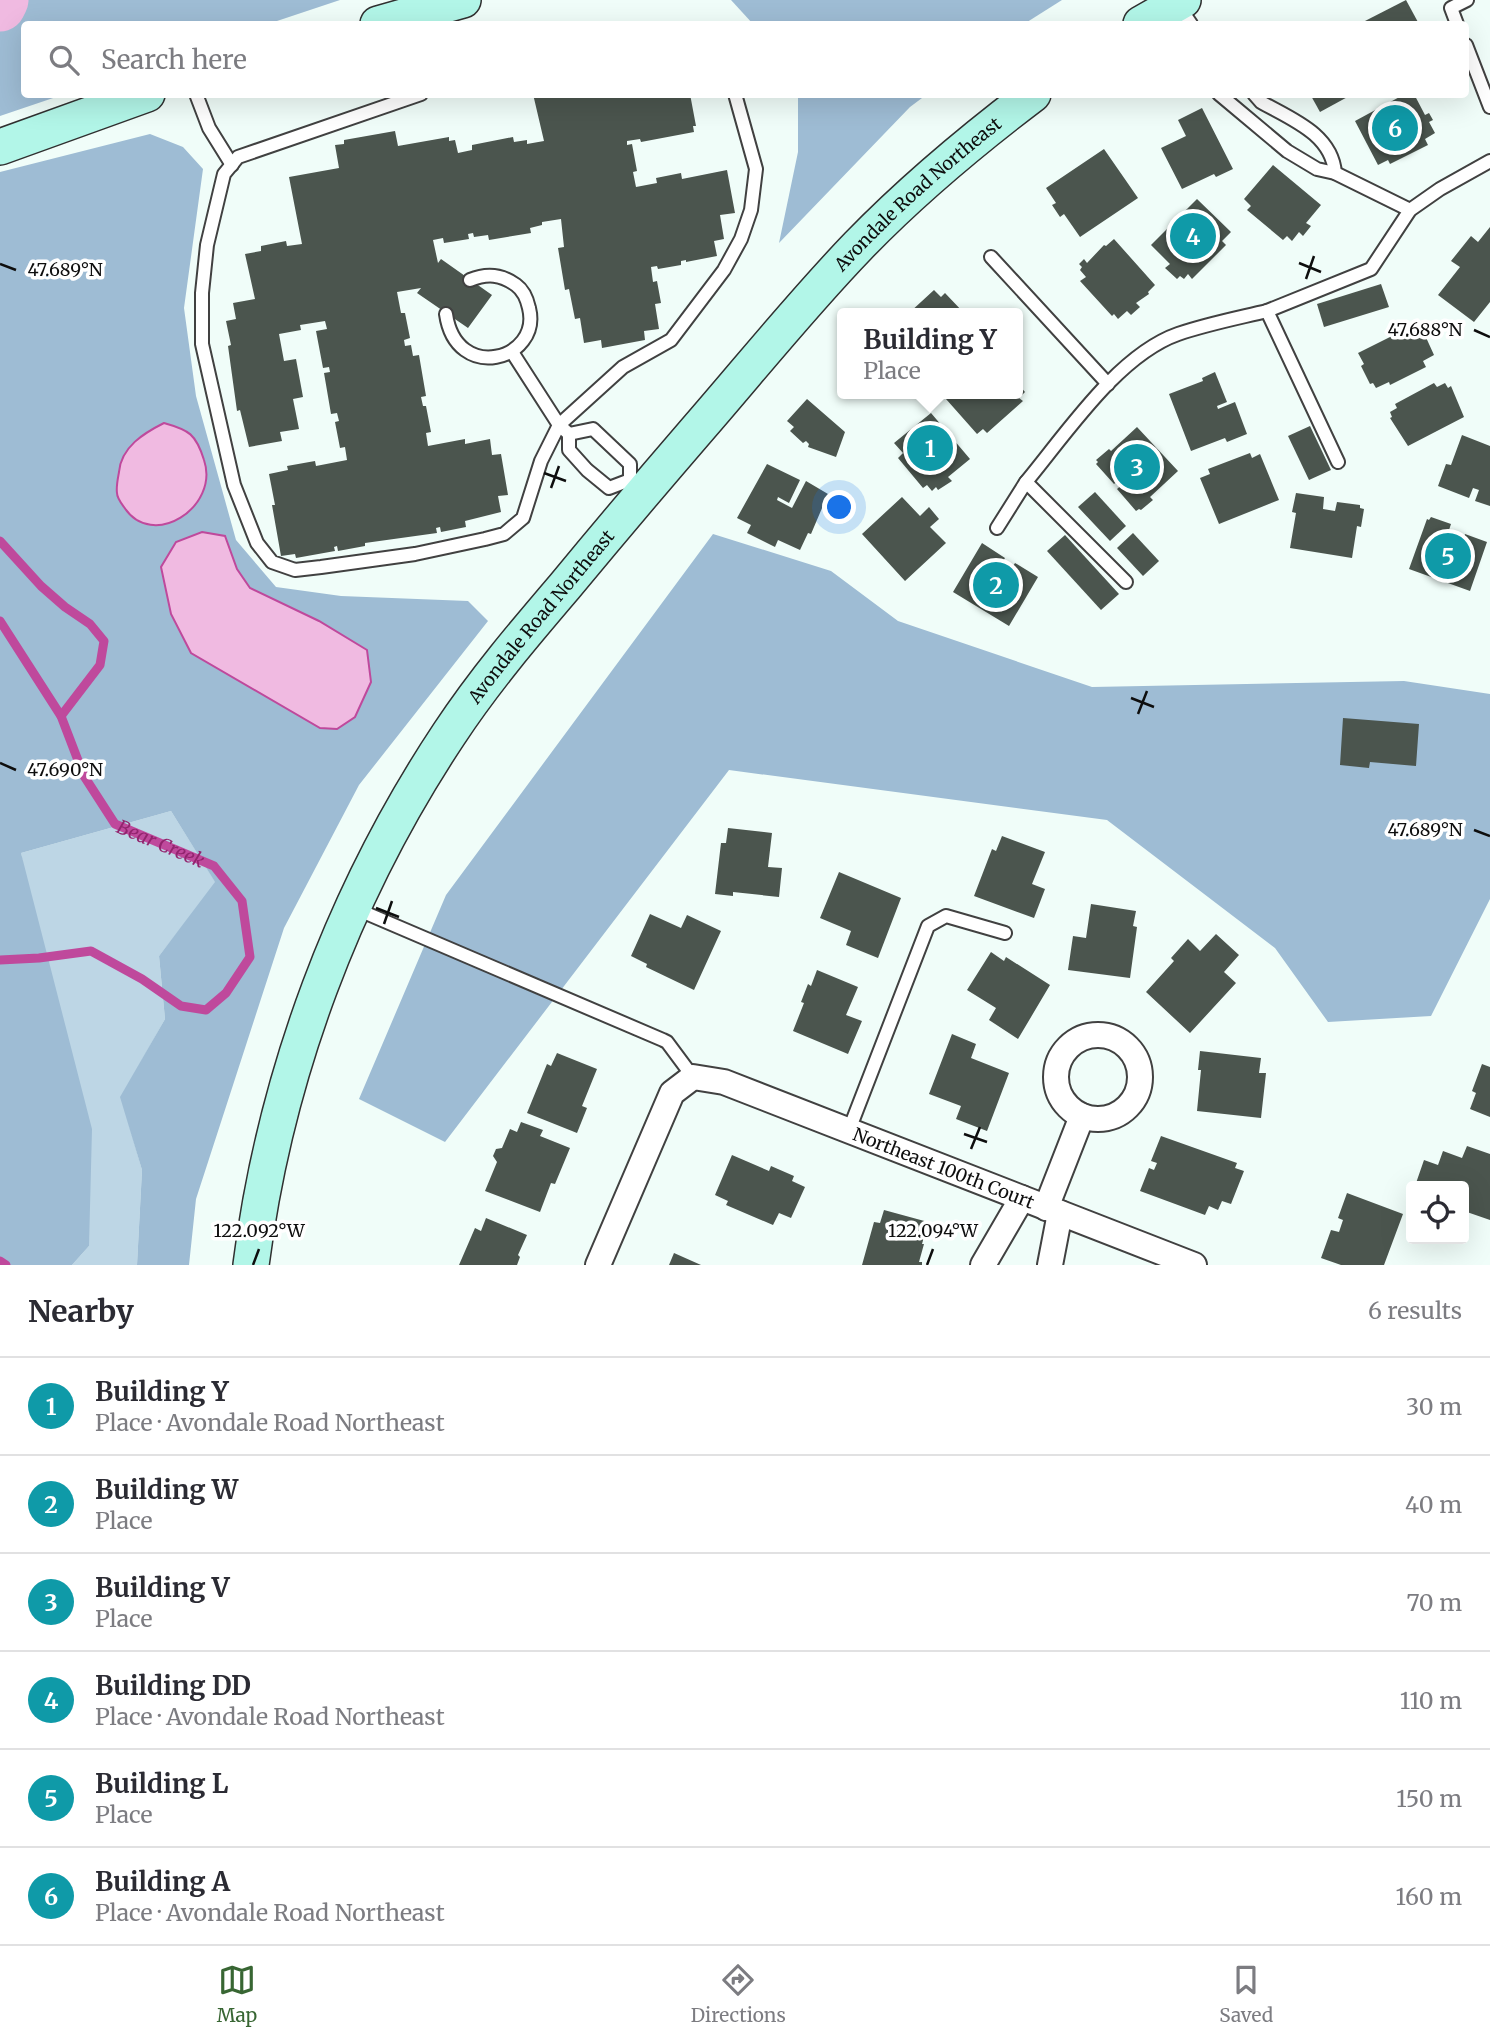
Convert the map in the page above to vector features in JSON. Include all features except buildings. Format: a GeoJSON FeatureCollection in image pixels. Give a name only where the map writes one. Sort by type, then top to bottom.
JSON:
{"type":"FeatureCollection","features":[{"type":"Feature","properties":{"kind":"main road"},"geometry":{"type":"LineString","coordinates":[[384,21],[416,6],[463,0]]}},
{"type":"Feature","properties":{"kind":"main road"},"geometry":{"type":"LineString","coordinates":[[1148,21],[1186,6]]}},
{"type":"Feature","properties":{"kind":"main road"},"geometry":{"type":"LineString","coordinates":[[0,147],[136,98]]}},
{"type":"Feature","properties":{"kind":"main road","name":"Avondale Road Northeast"},"geometry":{"type":"LineString","coordinates":[[251,1265],[271,1153],[300,1044],[323,980],[354,908],[398,818],[457,722],[637,486],[858,246],[920,186],[985,130],[1028,98]]}},
{"type":"Feature","properties":{"kind":"street","name":"Northeast 100th Court"},"geometry":{"type":"LineString","coordinates":[[693,1077],[724,1082],[1194,1265]]}},
{"type":"Feature","properties":{"kind":"street"},"geometry":{"type":"LineString","coordinates":[[598,1265],[672,1093],[693,1077]]}},
{"type":"Feature","properties":{"kind":"street"},"geometry":{"type":"LineString","coordinates":[[1050,1265],[1053,1210],[1082,1116]]}},
{"type":"Feature","properties":{"kind":"street"},"geometry":{"type":"LineString","coordinates":[[983,1265],[1022,1198]]}},
{"type":"Feature","properties":{"kind":"lane"},"geometry":{"type":"LineString","coordinates":[[1456,21],[1451,8],[1467,0]]}},
{"type":"Feature","properties":{"kind":"lane"},"geometry":{"type":"LineString","coordinates":[[1469,55],[1490,107]]}},
{"type":"Feature","properties":{"kind":"lane"},"geometry":{"type":"LineString","coordinates":[[198,98],[209,128],[232,165]]}},
{"type":"Feature","properties":{"kind":"lane"},"geometry":{"type":"LineString","coordinates":[[409,98],[238,157],[224,174],[221,183],[207,245],[202,293],[202,344],[234,485],[257,543],[272,562],[295,570],[415,554],[504,534],[523,518],[541,461],[564,429],[623,367],[671,340],[724,270],[741,239],[751,210],[756,169],[736,98]]}},
{"type":"Feature","properties":{"kind":"lane"},"geometry":{"type":"LineString","coordinates":[[1223,98],[1287,151],[1317,169],[1335,173],[1410,210]]}},
{"type":"Feature","properties":{"kind":"lane"},"geometry":{"type":"LineString","coordinates":[[1242,116],[1258,98],[1318,137],[1331,153],[1335,173]]}},
{"type":"Feature","properties":{"kind":"lane"},"geometry":{"type":"LineString","coordinates":[[998,528],[1026,482],[1108,383],[1147,350],[1177,334],[1267,311],[1371,269],[1410,210],[1440,189],[1490,161]]}},
{"type":"Feature","properties":{"kind":"lane"},"geometry":{"type":"LineString","coordinates":[[991,257],[1108,383]]}},
{"type":"Feature","properties":{"kind":"lane"},"geometry":{"type":"LineString","coordinates":[[446,314],[454,340],[475,356],[489,358],[512,352],[524,339],[530,326],[531,313],[520,288],[509,279],[496,275],[482,275],[470,280]]}},
{"type":"Feature","properties":{"kind":"lane"},"geometry":{"type":"LineString","coordinates":[[1267,311],[1338,462]]}},
{"type":"Feature","properties":{"kind":"lane"},"geometry":{"type":"LineString","coordinates":[[512,352],[564,429],[569,450],[587,470],[609,488],[637,486],[630,464],[593,429],[564,429]]}},
{"type":"Feature","properties":{"kind":"lane"},"geometry":{"type":"LineString","coordinates":[[1026,482],[1126,582]]}},
{"type":"Feature","properties":{"kind":"lane"},"geometry":{"type":"LineString","coordinates":[[354,908],[667,1042],[693,1077]]}},
{"type":"Feature","properties":{"kind":"lane"},"geometry":{"type":"LineString","coordinates":[[849,1130],[928,926],[946,916],[1005,933]]}},
{"type":"Feature","properties":{"kind":"shaded area"},"geometry":{"type":"Polygon","coordinates":[[[0,0],[340,0],[277,21],[21,21],[21,98],[53,98],[0,116],[0,0]]]}},
{"type":"Feature","properties":{"kind":"shaded area"},"geometry":{"type":"Polygon","coordinates":[[[731,0],[1062,0],[1029,21],[750,21],[731,0]]]}},
{"type":"Feature","properties":{"kind":"shaded area"},"geometry":{"type":"Polygon","coordinates":[[[798,98],[922,98],[910,107],[779,243],[798,152],[798,98]]]}},
{"type":"Feature","properties":{"kind":"shaded area"},"geometry":{"type":"Polygon","coordinates":[[[150,134],[183,147],[203,169],[184,308],[196,396],[236,540],[276,587],[341,596],[468,601],[488,621],[359,785],[284,928],[196,1199],[189,1265],[137,1265],[142,1170],[120,1097],[165,1019],[159,956],[215,882],[171,811],[21,853],[92,1129],[89,1246],[72,1265],[0,1265],[0,172],[150,134]]]}},
{"type":"Feature","properties":{"kind":"shaded area"},"geometry":{"type":"Polygon","coordinates":[[[164,423],[186,431],[198,444],[206,477],[202,493],[193,507],[180,518],[166,524],[151,525],[136,520],[124,507],[118,497],[117,482],[121,463],[129,448],[149,431],[164,423]]]}},
{"type":"Feature","properties":{"kind":"shaded area"},"geometry":{"type":"Polygon","coordinates":[[[202,532],[225,536],[237,569],[250,588],[319,621],[367,650],[371,682],[355,717],[337,729],[320,728],[191,653],[171,614],[161,567],[176,542],[202,532]]]}},
{"type":"Feature","properties":{"kind":"shaded area"},"geometry":{"type":"Polygon","coordinates":[[[713,534],[831,571],[898,621],[1092,687],[1404,681],[1490,694],[1490,899],[1431,1016],[1328,1022],[1275,948],[1107,820],[729,770],[445,1142],[359,1099],[446,895],[713,534]]]}},
{"type":"Feature","properties":{"kind":"shaded area"},"geometry":{"type":"Polygon","coordinates":[[[171,811],[216,883],[159,956],[165,1019],[121,1097],[142,1170],[137,1265],[72,1265],[89,1246],[21,853],[171,811]]]}},
{"type":"Feature","properties":{"kind":"waterway","name":"Bear Creek"},"geometry":{"type":"LineString","coordinates":[[0,6],[3,0]]}},
{"type":"Feature","properties":{"kind":"waterway"},"geometry":{"type":"LineString","coordinates":[[0,541],[41,586],[90,624],[104,641],[100,665],[61,716]]}},
{"type":"Feature","properties":{"kind":"waterway","name":"Bear Creek"},"geometry":{"type":"LineString","coordinates":[[0,621],[61,716],[84,776],[115,824],[214,866],[242,901],[250,957],[226,993],[206,1010],[181,1006],[142,979],[91,951],[0,960]]}},
{"type":"Feature","properties":{"kind":"waterway","name":"Bear Creek"},"geometry":{"type":"LineString","coordinates":[[0,1261],[6,1265]]}},
{"type":"Feature","properties":{"kind":"place","name":"Building A"},"geometry":{"type":"Point","coordinates":[1395,128]}},
{"type":"Feature","properties":{"kind":"place","name":"Building DD"},"geometry":{"type":"Point","coordinates":[1193,236]}},
{"type":"Feature","properties":{"kind":"place","name":"Building Y"},"geometry":{"type":"Point","coordinates":[930,448]}},
{"type":"Feature","properties":{"kind":"place","name":"Building V"},"geometry":{"type":"Point","coordinates":[1137,467]}},
{"type":"Feature","properties":{"kind":"place","name":"Building L"},"geometry":{"type":"Point","coordinates":[1448,556]}},
{"type":"Feature","properties":{"kind":"place","name":"Building W"},"geometry":{"type":"Point","coordinates":[996,585]}}]}
